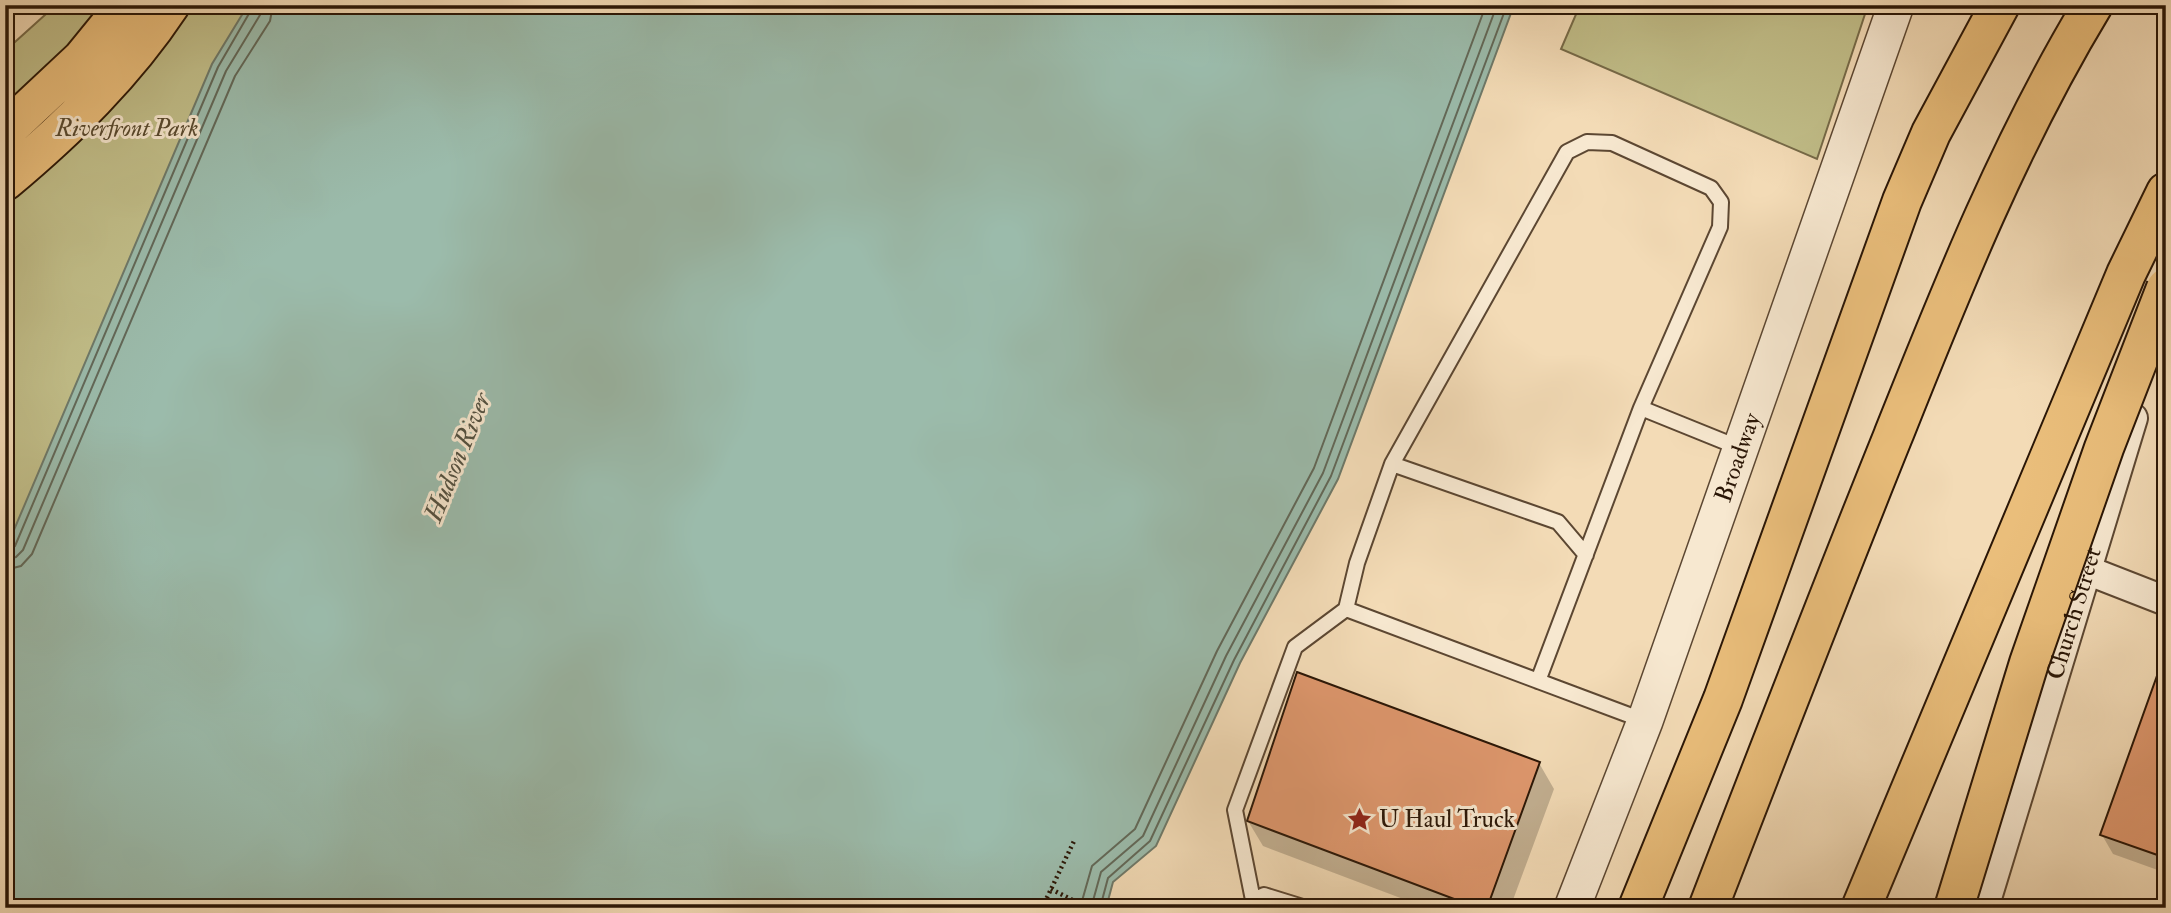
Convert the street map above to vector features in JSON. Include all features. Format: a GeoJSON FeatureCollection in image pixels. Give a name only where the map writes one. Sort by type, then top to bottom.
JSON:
{"type":"FeatureCollection","features":[{"type":"Feature","properties":{"kind":"main road"},"geometry":{"type":"LineString","coordinates":[[5,131],[82,59],[126,5]]}},
{"type":"Feature","properties":{"kind":"main road"},"geometry":{"type":"LineString","coordinates":[[5,181],[54,141],[107,87],[170,5]]}},
{"type":"Feature","properties":{"kind":"main road"},"geometry":{"type":"LineString","coordinates":[[1638,908],[1723,699],[1902,201],[1931,133],[2000,5]]}},
{"type":"Feature","properties":{"kind":"main road"},"geometry":{"type":"LineString","coordinates":[[1708,908],[1813,635],[1990,198],[2026,122],[2093,5]]}},
{"type":"Feature","properties":{"kind":"main road"},"geometry":{"type":"LineString","coordinates":[[1861,908],[2110,312],[2166,192]]}},
{"type":"Feature","properties":{"kind":"main road"},"geometry":{"type":"LineString","coordinates":[[1954,908],[2029,663],[2104,448],[2166,288]]}},
{"type":"Feature","properties":{"kind":"main road"},"geometry":{"type":"LineString","coordinates":[[1683,908],[1813,635]]}},
{"type":"Feature","properties":{"kind":"main road"},"geometry":{"type":"LineString","coordinates":[[1617,908],[1665,819],[1723,699]]}},
{"type":"Feature","properties":{"kind":"street","name":"Broadway"},"geometry":{"type":"LineString","coordinates":[[1572,908],[1646,721],[1896,5]]}},
{"type":"Feature","properties":{"kind":"street","name":"Church Street"},"geometry":{"type":"LineString","coordinates":[[1984,908],[2089,571],[2149,360],[2166,322]]}},
{"type":"Feature","properties":{"kind":"street"},"geometry":{"type":"LineString","coordinates":[[2089,571],[2166,601]]}},
{"type":"Feature","properties":{"kind":"lane"},"geometry":{"type":"LineString","coordinates":[[1306,908],[1264,895],[1251,904],[1235,810],[1295,647],[1346,609],[1357,563],[1392,464],[1567,152],[1587,142],[1612,143],[1711,188],[1721,202],[1720,227],[1641,408],[1538,681]]}},
{"type":"Feature","properties":{"kind":"lane"},"geometry":{"type":"LineString","coordinates":[[1641,408],[1741,448]]}},
{"type":"Feature","properties":{"kind":"lane"},"geometry":{"type":"LineString","coordinates":[[1392,464],[1558,522],[1586,555]]}},
{"type":"Feature","properties":{"kind":"lane"},"geometry":{"type":"LineString","coordinates":[[1346,609],[1646,721]]}},
{"type":"Feature","properties":{"kind":"path"},"geometry":{"type":"LineString","coordinates":[[1042,908],[1075,839]]}},
{"type":"Feature","properties":{"kind":"path"},"geometry":{"type":"LineString","coordinates":[[1051,889],[1088,908]]}},
{"type":"Feature","properties":{"kind":"green space","name":"Riverfront Park"},"geometry":{"type":"Polygon","coordinates":[[[56,5],[336,5],[5,598],[5,51],[56,5]]]}},
{"type":"Feature","properties":{"kind":"green space"},"geometry":{"type":"Polygon","coordinates":[[[1580,5],[1868,5],[1817,159],[1561,49],[1580,5]]]}},
{"type":"Feature","properties":{"kind":"water","name":"Hudson River"},"geometry":{"type":"Polygon","coordinates":[[[248,5],[1514,5],[1338,479],[1240,663],[1156,846],[1113,882],[1106,908],[5,908],[5,551],[212,64],[248,5]]]}},
{"type":"Feature","properties":{"kind":"building"},"geometry":{"type":"Polygon","coordinates":[[[2163,659],[2166,660],[2166,858],[2100,835],[2163,659]]]}},
{"type":"Feature","properties":{"kind":"building"},"geometry":{"type":"Polygon","coordinates":[[[1297,672],[1540,762],[1487,908],[1478,908],[1247,821],[1297,672]]]}},
{"type":"Feature","properties":{"kind":"place","name":"U Haul Truck"},"geometry":{"type":"Point","coordinates":[1359,819]}}]}
